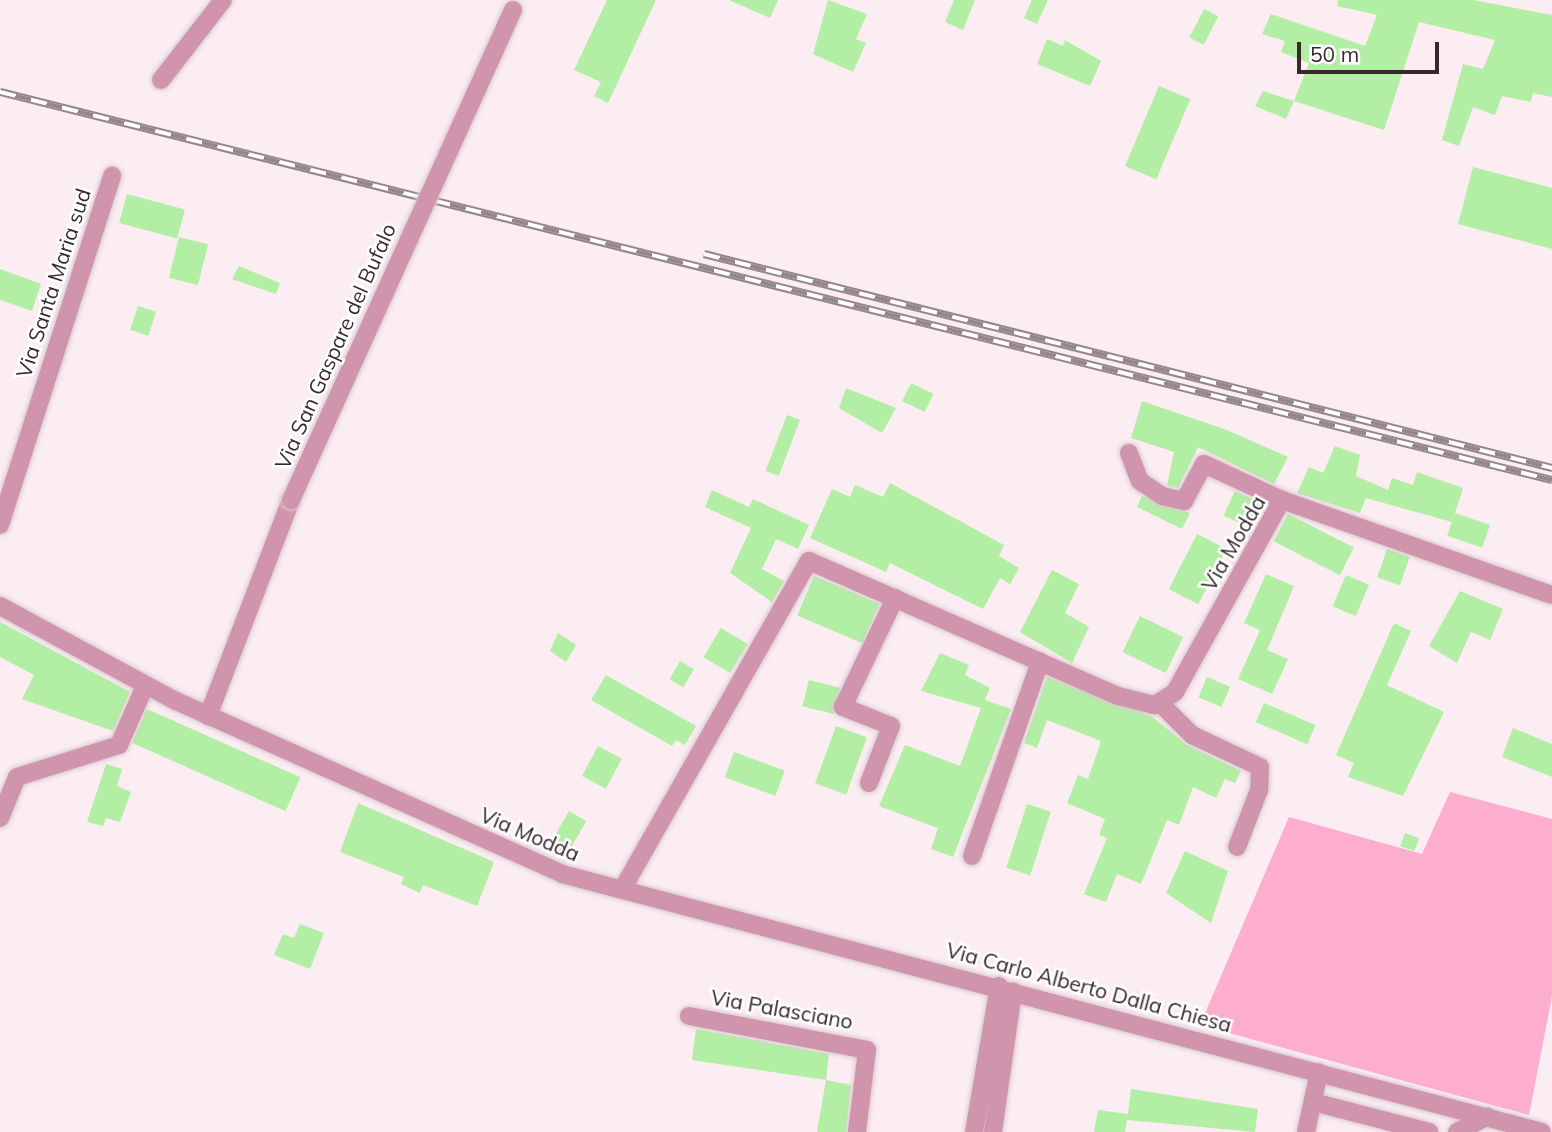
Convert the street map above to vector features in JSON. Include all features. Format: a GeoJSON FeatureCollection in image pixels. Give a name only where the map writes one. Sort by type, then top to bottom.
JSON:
{"type":"FeatureCollection","features":[{"type":"Feature","properties":{"kind":"street"},"geometry":{"type":"LineString","coordinates":[[161,80],[223,0]]}},
{"type":"Feature","properties":{"kind":"street","name":"Via San Gaspare del Bufalo"},"geometry":{"type":"LineString","coordinates":[[208,716],[291,500],[515,5]]}},
{"type":"Feature","properties":{"kind":"street","name":"Via Santa Maria sud"},"geometry":{"type":"LineString","coordinates":[[0,525],[112,176]]}},
{"type":"Feature","properties":{"kind":"street"},"geometry":{"type":"LineString","coordinates":[[1129,453],[1140,481],[1163,496],[1184,501],[1204,464],[1282,500]]}},
{"type":"Feature","properties":{"kind":"street","name":"Via Modda"},"geometry":{"type":"LineString","coordinates":[[1161,704],[1175,692],[1282,500],[1552,595]]}},
{"type":"Feature","properties":{"kind":"street"},"geometry":{"type":"LineString","coordinates":[[623,888],[809,561],[1118,696],[1161,704],[1192,735],[1260,767],[1259,790],[1237,847]]}},
{"type":"Feature","properties":{"kind":"street"},"geometry":{"type":"LineString","coordinates":[[869,783],[891,726],[843,707],[895,598]]}},
{"type":"Feature","properties":{"kind":"street","name":"Via Modda"},"geometry":{"type":"LineString","coordinates":[[0,606],[145,686],[208,716],[538,864],[623,888]]}},
{"type":"Feature","properties":{"kind":"street"},"geometry":{"type":"LineString","coordinates":[[972,856],[1040,662]]}},
{"type":"Feature","properties":{"kind":"street"},"geometry":{"type":"LineString","coordinates":[[0,818],[18,777],[119,746],[145,686]]}},
{"type":"Feature","properties":{"kind":"street","name":"Via Carlo Alberto Dalla Chiesa"},"geometry":{"type":"LineString","coordinates":[[623,888],[1542,1132]]}},
{"type":"Feature","properties":{"kind":"street"},"geometry":{"type":"LineString","coordinates":[[974,1132],[1006,989]]}},
{"type":"Feature","properties":{"kind":"street"},"geometry":{"type":"LineString","coordinates":[[993,1132],[1006,989]]}},
{"type":"Feature","properties":{"kind":"street","name":"Via Palasciano"},"geometry":{"type":"LineString","coordinates":[[689,1016],[867,1050],[857,1132]]}},
{"type":"Feature","properties":{"kind":"street"},"geometry":{"type":"LineString","coordinates":[[1306,1132],[1319,1072]]}},
{"type":"Feature","properties":{"kind":"street"},"geometry":{"type":"LineString","coordinates":[[1313,1102],[1429,1132]]}},
{"type":"Feature","properties":{"kind":"street"},"geometry":{"type":"LineString","coordinates":[[1457,1132],[1487,1117]]}},
{"type":"Feature","properties":{"kind":"shaded area"},"geometry":{"type":"Polygon","coordinates":[[[1450,792],[1552,819],[1552,996],[1529,1115],[1200,1025],[1289,817],[1422,854],[1450,792]]]}},
{"type":"Feature","properties":{"kind":"building"},"geometry":{"type":"Polygon","coordinates":[[[607,0],[656,0],[608,103],[594,96],[601,82],[574,70],[607,0]]]}},
{"type":"Feature","properties":{"kind":"building"},"geometry":{"type":"Polygon","coordinates":[[[729,0],[778,0],[770,18],[729,0]]]}},
{"type":"Feature","properties":{"kind":"building"},"geometry":{"type":"Polygon","coordinates":[[[828,0],[867,14],[856,39],[866,43],[853,72],[813,54],[828,0]]]}},
{"type":"Feature","properties":{"kind":"building"},"geometry":{"type":"Polygon","coordinates":[[[954,0],[975,0],[963,30],[945,22],[954,0]]]}},
{"type":"Feature","properties":{"kind":"building"},"geometry":{"type":"Polygon","coordinates":[[[1032,0],[1048,0],[1037,24],[1024,18],[1032,0]]]}},
{"type":"Feature","properties":{"kind":"building"},"geometry":{"type":"Polygon","coordinates":[[[1338,0],[1473,0],[1552,15],[1552,97],[1533,93],[1531,102],[1502,96],[1495,115],[1473,107],[1459,146],[1442,140],[1463,64],[1483,69],[1495,40],[1419,22],[1384,130],[1294,101],[1309,63],[1281,52],[1285,41],[1262,34],[1271,14],[1365,46],[1377,15],[1337,6],[1338,0]]]}},
{"type":"Feature","properties":{"kind":"building"},"geometry":{"type":"Polygon","coordinates":[[[1204,9],[1218,16],[1204,45],[1189,38],[1204,9]]]}},
{"type":"Feature","properties":{"kind":"building"},"geometry":{"type":"Polygon","coordinates":[[[1047,39],[1063,46],[1065,40],[1101,61],[1090,86],[1037,64],[1047,39]]]}},
{"type":"Feature","properties":{"kind":"building"},"geometry":{"type":"Polygon","coordinates":[[[1159,86],[1190,99],[1156,179],[1125,166],[1159,86]]]}},
{"type":"Feature","properties":{"kind":"building"},"geometry":{"type":"Polygon","coordinates":[[[1263,91],[1294,101],[1286,119],[1255,106],[1263,91]]]}},
{"type":"Feature","properties":{"kind":"building"},"geometry":{"type":"Polygon","coordinates":[[[1473,167],[1552,188],[1552,249],[1458,224],[1473,167]]]}},
{"type":"Feature","properties":{"kind":"building"},"geometry":{"type":"Polygon","coordinates":[[[127,194],[185,210],[177,239],[119,223],[127,194]]]}},
{"type":"Feature","properties":{"kind":"building"},"geometry":{"type":"Polygon","coordinates":[[[179,237],[208,244],[198,285],[169,278],[179,237]]]}},
{"type":"Feature","properties":{"kind":"building"},"geometry":{"type":"Polygon","coordinates":[[[239,266],[280,283],[276,294],[232,279],[239,266]]]}},
{"type":"Feature","properties":{"kind":"building"},"geometry":{"type":"Polygon","coordinates":[[[0,269],[41,284],[32,311],[0,300],[0,269]]]}},
{"type":"Feature","properties":{"kind":"building"},"geometry":{"type":"Polygon","coordinates":[[[138,306],[156,312],[148,336],[130,330],[138,306]]]}},
{"type":"Feature","properties":{"kind":"building"},"geometry":{"type":"Polygon","coordinates":[[[911,383],[933,394],[925,412],[902,401],[911,383]]]}},
{"type":"Feature","properties":{"kind":"building"},"geometry":{"type":"Polygon","coordinates":[[[846,388],[896,408],[882,433],[839,408],[846,388]]]}},
{"type":"Feature","properties":{"kind":"building"},"geometry":{"type":"Polygon","coordinates":[[[1142,401],[1227,430],[1288,457],[1274,484],[1198,447],[1178,488],[1167,485],[1174,452],[1131,438],[1142,401]]]}},
{"type":"Feature","properties":{"kind":"building"},"geometry":{"type":"Polygon","coordinates":[[[787,415],[800,420],[779,476],[765,471],[787,415]]]}},
{"type":"Feature","properties":{"kind":"building"},"geometry":{"type":"Polygon","coordinates":[[[1335,446],[1360,455],[1356,476],[1388,490],[1392,478],[1413,485],[1417,472],[1463,488],[1452,522],[1366,498],[1360,513],[1297,493],[1309,467],[1323,473],[1335,446]]]}},
{"type":"Feature","properties":{"kind":"building"},"geometry":{"type":"Polygon","coordinates":[[[890,483],[1004,545],[999,556],[1019,568],[1010,584],[1000,578],[983,609],[890,563],[886,572],[810,538],[832,489],[850,497],[855,485],[883,497],[890,483]]]}},
{"type":"Feature","properties":{"kind":"building"},"geometry":{"type":"Polygon","coordinates":[[[712,490],[749,507],[753,499],[809,525],[798,549],[776,539],[762,569],[784,581],[772,602],[730,573],[751,528],[705,507],[712,490]]]}},
{"type":"Feature","properties":{"kind":"building"},"geometry":{"type":"Polygon","coordinates":[[[1235,491],[1263,504],[1252,529],[1224,515],[1235,491]]]}},
{"type":"Feature","properties":{"kind":"building"},"geometry":{"type":"Polygon","coordinates":[[[1142,496],[1190,513],[1182,529],[1137,507],[1142,496]]]}},
{"type":"Feature","properties":{"kind":"building"},"geometry":{"type":"Polygon","coordinates":[[[1455,513],[1490,525],[1482,548],[1447,536],[1455,513]]]}},
{"type":"Feature","properties":{"kind":"building"},"geometry":{"type":"Polygon","coordinates":[[[1288,514],[1354,548],[1340,575],[1274,542],[1288,514]]]}},
{"type":"Feature","properties":{"kind":"building"},"geometry":{"type":"Polygon","coordinates":[[[1197,534],[1226,549],[1198,604],[1169,589],[1197,534]]]}},
{"type":"Feature","properties":{"kind":"building"},"geometry":{"type":"Polygon","coordinates":[[[1387,549],[1410,557],[1400,585],[1377,577],[1387,549]]]}},
{"type":"Feature","properties":{"kind":"building"},"geometry":{"type":"Polygon","coordinates":[[[1052,570],[1079,584],[1065,613],[1089,627],[1072,663],[1020,632],[1052,570]]]}},
{"type":"Feature","properties":{"kind":"building"},"geometry":{"type":"Polygon","coordinates":[[[1266,574],[1294,586],[1267,650],[1288,659],[1272,694],[1238,679],[1260,630],[1244,623],[1266,574]]]}},
{"type":"Feature","properties":{"kind":"building"},"geometry":{"type":"Polygon","coordinates":[[[1346,575],[1369,585],[1356,616],[1333,606],[1346,575]]]}},
{"type":"Feature","properties":{"kind":"building"},"geometry":{"type":"Polygon","coordinates":[[[814,576],[879,604],[863,643],[797,616],[814,576]]]}},
{"type":"Feature","properties":{"kind":"building"},"geometry":{"type":"Polygon","coordinates":[[[1460,591],[1503,609],[1490,640],[1471,632],[1457,663],[1429,646],[1460,591]]]}},
{"type":"Feature","properties":{"kind":"building"},"geometry":{"type":"Polygon","coordinates":[[[1140,616],[1183,637],[1166,673],[1122,652],[1140,616]]]}},
{"type":"Feature","properties":{"kind":"building"},"geometry":{"type":"Polygon","coordinates":[[[0,622],[130,692],[113,731],[22,699],[34,675],[0,657],[0,622]]]}},
{"type":"Feature","properties":{"kind":"building"},"geometry":{"type":"Polygon","coordinates":[[[1394,623],[1411,631],[1387,685],[1444,712],[1403,796],[1348,777],[1354,763],[1336,755],[1394,623]]]}},
{"type":"Feature","properties":{"kind":"building"},"geometry":{"type":"Polygon","coordinates":[[[721,628],[748,644],[730,673],[703,657],[721,628]]]}},
{"type":"Feature","properties":{"kind":"building"},"geometry":{"type":"Polygon","coordinates":[[[558,633],[576,645],[566,662],[550,651],[558,633]]]}},
{"type":"Feature","properties":{"kind":"building"},"geometry":{"type":"Polygon","coordinates":[[[940,653],[969,665],[965,675],[990,688],[985,700],[1011,709],[953,857],[931,849],[938,828],[879,806],[905,745],[960,766],[981,708],[921,691],[940,653]]]}},
{"type":"Feature","properties":{"kind":"building"},"geometry":{"type":"Polygon","coordinates":[[[680,661],[694,669],[683,687],[670,679],[680,661]]]}},
{"type":"Feature","properties":{"kind":"building"},"geometry":{"type":"Polygon","coordinates":[[[606,675],[696,726],[685,745],[676,740],[672,746],[591,700],[606,675]]]}},
{"type":"Feature","properties":{"kind":"building"},"geometry":{"type":"Polygon","coordinates":[[[1047,677],[1151,716],[1187,745],[1241,771],[1235,783],[1225,779],[1216,798],[1193,787],[1179,825],[1167,820],[1141,884],[1117,874],[1106,902],[1084,894],[1107,838],[1099,835],[1105,819],[1067,803],[1078,775],[1088,779],[1101,741],[1047,720],[1037,748],[1024,743],[1047,677]]]}},
{"type":"Feature","properties":{"kind":"building"},"geometry":{"type":"Polygon","coordinates":[[[1207,677],[1230,687],[1221,707],[1198,697],[1207,677]]]}},
{"type":"Feature","properties":{"kind":"building"},"geometry":{"type":"Polygon","coordinates":[[[809,680],[840,688],[834,714],[802,706],[809,680]]]}},
{"type":"Feature","properties":{"kind":"building"},"geometry":{"type":"Polygon","coordinates":[[[1264,703],[1316,725],[1307,744],[1256,722],[1264,703]]]}},
{"type":"Feature","properties":{"kind":"building"},"geometry":{"type":"Polygon","coordinates":[[[147,709],[300,777],[285,811],[132,743],[147,709]]]}},
{"type":"Feature","properties":{"kind":"building"},"geometry":{"type":"Polygon","coordinates":[[[836,726],[867,737],[846,795],[815,783],[836,726]]]}},
{"type":"Feature","properties":{"kind":"building"},"geometry":{"type":"Polygon","coordinates":[[[1513,728],[1552,744],[1552,777],[1502,757],[1513,728]]]}},
{"type":"Feature","properties":{"kind":"building"},"geometry":{"type":"Polygon","coordinates":[[[598,746],[622,759],[606,789],[582,776],[598,746]]]}},
{"type":"Feature","properties":{"kind":"building"},"geometry":{"type":"Polygon","coordinates":[[[734,752],[785,770],[776,796],[725,777],[734,752]]]}},
{"type":"Feature","properties":{"kind":"building"},"geometry":{"type":"Polygon","coordinates":[[[106,764],[122,769],[117,786],[131,792],[120,822],[106,818],[103,826],[87,822],[106,764]]]}},
{"type":"Feature","properties":{"kind":"building"},"geometry":{"type":"Polygon","coordinates":[[[358,803],[494,862],[477,906],[423,885],[420,893],[401,884],[404,877],[340,852],[358,803]]]}},
{"type":"Feature","properties":{"kind":"building"},"geometry":{"type":"Polygon","coordinates":[[[1027,804],[1051,812],[1030,875],[1006,868],[1027,804]]]}},
{"type":"Feature","properties":{"kind":"building"},"geometry":{"type":"Polygon","coordinates":[[[569,811],[586,821],[564,860],[546,850],[569,811]]]}},
{"type":"Feature","properties":{"kind":"building"},"geometry":{"type":"Polygon","coordinates":[[[1405,833],[1419,838],[1414,851],[1400,846],[1405,833]]]}},
{"type":"Feature","properties":{"kind":"building"},"geometry":{"type":"Polygon","coordinates":[[[1185,851],[1228,871],[1211,923],[1166,893],[1185,851]]]}},
{"type":"Feature","properties":{"kind":"building"},"geometry":{"type":"Polygon","coordinates":[[[300,924],[324,933],[310,969],[274,955],[283,934],[294,938],[300,924]]]}},
{"type":"Feature","properties":{"kind":"building"},"geometry":{"type":"Polygon","coordinates":[[[696,1029],[829,1054],[826,1080],[692,1060],[696,1029]]]}},
{"type":"Feature","properties":{"kind":"building"},"geometry":{"type":"Polygon","coordinates":[[[826,1080],[851,1085],[846,1132],[817,1132],[826,1080]]]}},
{"type":"Feature","properties":{"kind":"building"},"geometry":{"type":"Polygon","coordinates":[[[1131,1089],[1258,1109],[1255,1132],[1127,1120],[1125,1132],[1094,1132],[1098,1110],[1128,1114],[1131,1089]]]}},
{"type":"Feature","properties":{"kind":"railway"},"geometry":{"type":"LineString","coordinates":[[0,92],[1552,480]]}},
{"type":"Feature","properties":{"kind":"railway"},"geometry":{"type":"LineString","coordinates":[[704,254],[1552,468]]}}]}
